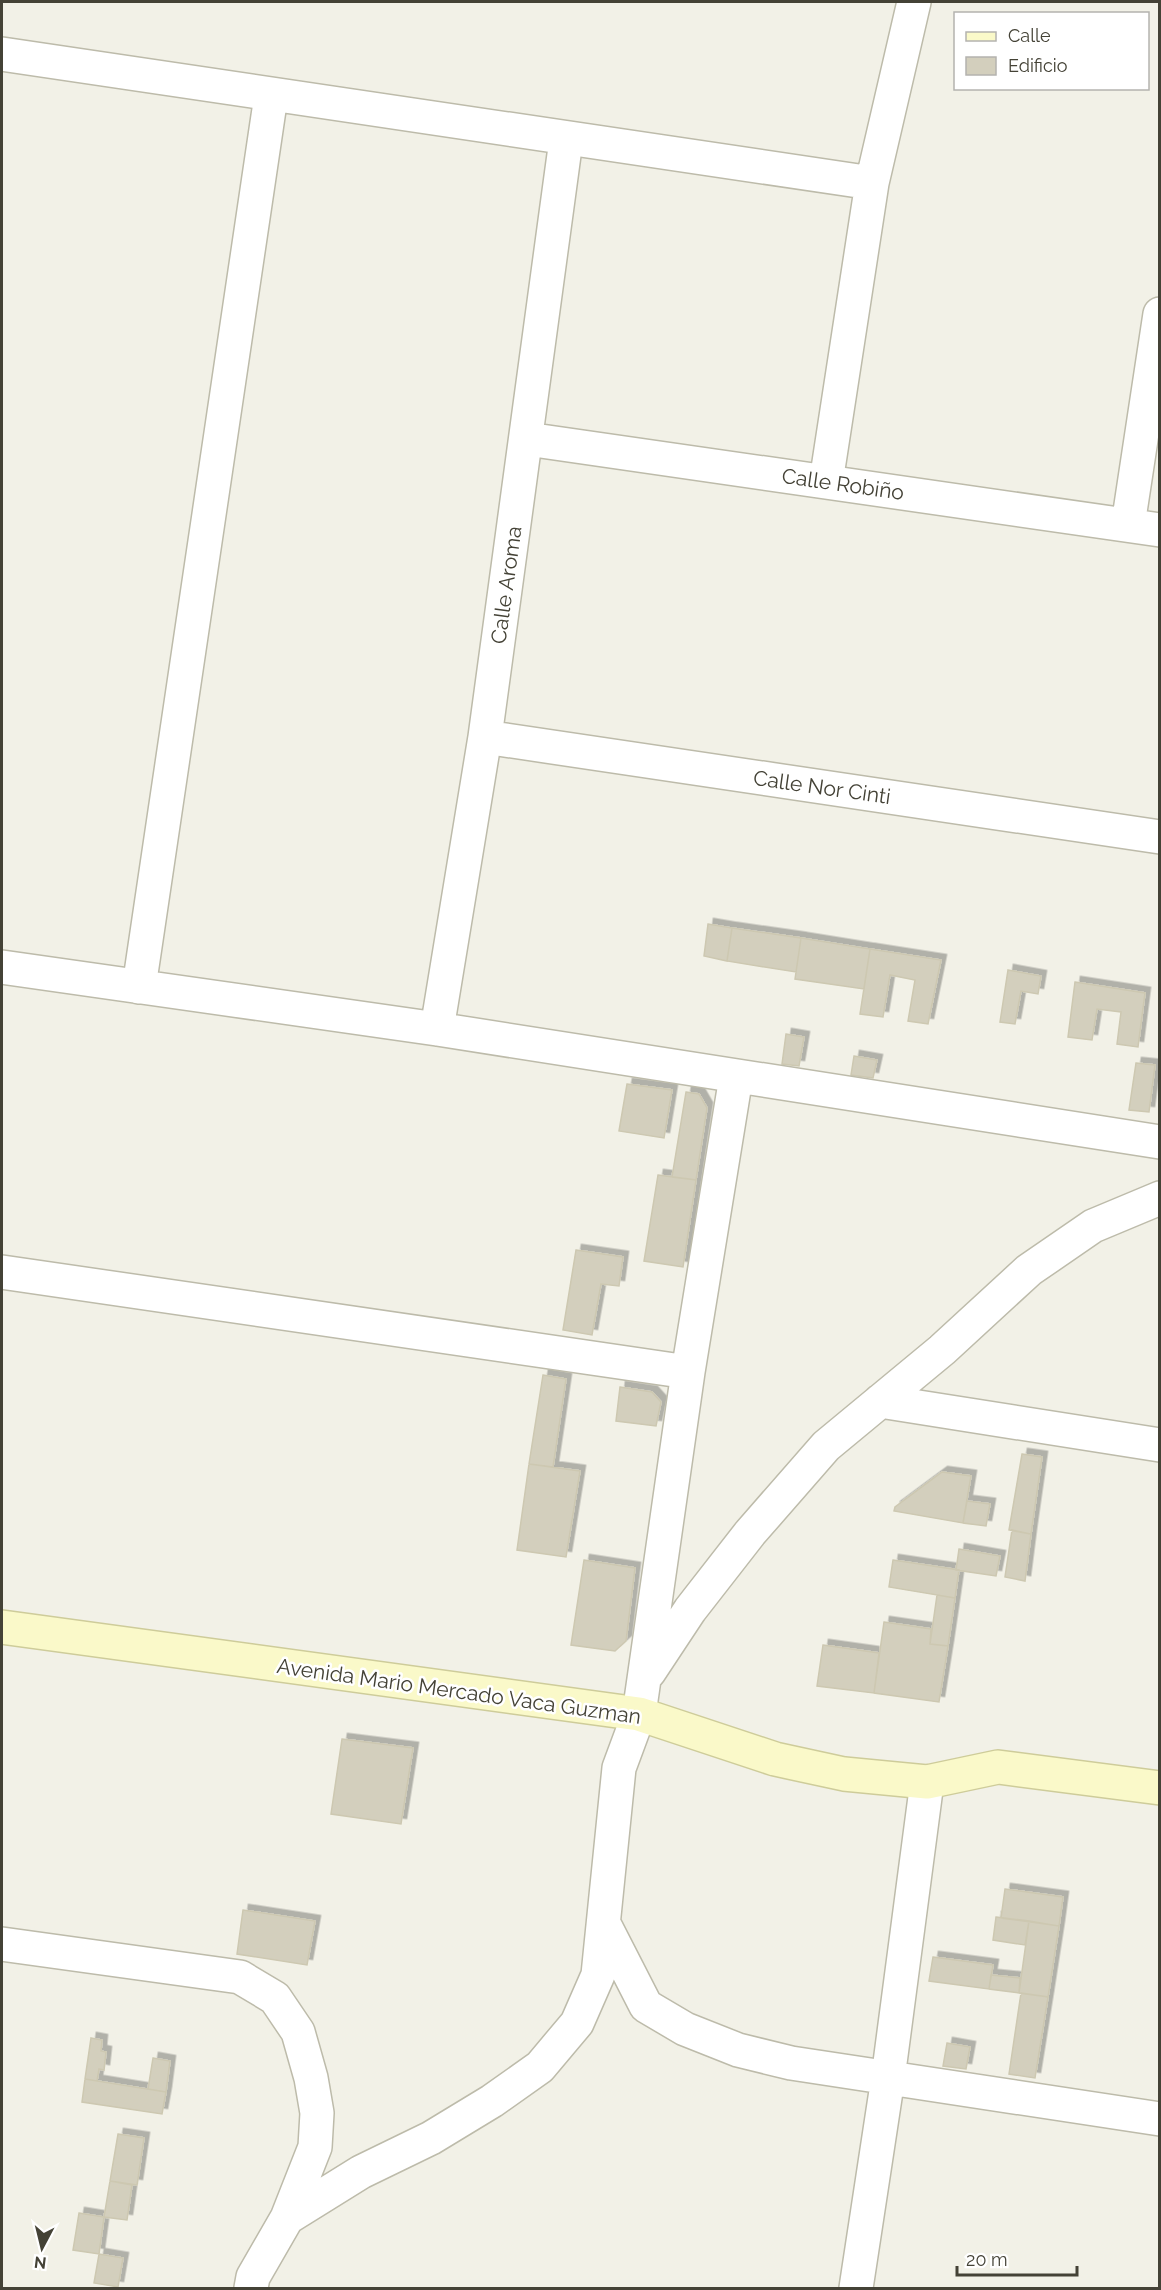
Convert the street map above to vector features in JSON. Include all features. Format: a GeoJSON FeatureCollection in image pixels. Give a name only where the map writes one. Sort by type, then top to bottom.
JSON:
{"type":"FeatureCollection","features":[{"type":"Feature","properties":{"kind":"street"},"geometry":{"type":"LineString","coordinates":[[826,482],[872,183],[914,2]]}},
{"type":"Feature","properties":{"kind":"street"},"geometry":{"type":"LineString","coordinates":[[2,54],[566,140],[872,183]]}},
{"type":"Feature","properties":{"kind":"street"},"geometry":{"type":"LineString","coordinates":[[139,987],[271,96]]}},
{"type":"Feature","properties":{"kind":"street","name":"Calle Aroma"},"geometry":{"type":"LineString","coordinates":[[436,1029],[485,737],[566,140]]}},
{"type":"Feature","properties":{"kind":"street"},"geometry":{"type":"LineString","coordinates":[[1144,527],[1160,314]]}},
{"type":"Feature","properties":{"kind":"street","name":"Calle Robiño"},"geometry":{"type":"LineString","coordinates":[[526,439],[1144,527]]}},
{"type":"Feature","properties":{"kind":"street","name":"Calle Nor Cinti"},"geometry":{"type":"LineString","coordinates":[[485,737],[1160,837]]}},
{"type":"Feature","properties":{"kind":"street"},"geometry":{"type":"LineString","coordinates":[[2,967],[436,1029],[1160,1142]]}},
{"type":"Feature","properties":{"kind":"street"},"geometry":{"type":"LineString","coordinates":[[287,2218],[361,2172],[441,2132],[492,2101],[540,2067],[577,2024],[598,1975],[619,1768],[639,1714],[688,1372],[736,1077]]}},
{"type":"Feature","properties":{"kind":"street"},"geometry":{"type":"LineString","coordinates":[[644,1680],[690,1610],[750,1533],[826,1446],[942,1350],[1029,1270],[1093,1226],[1160,1198]]}},
{"type":"Feature","properties":{"kind":"street"},"geometry":{"type":"LineString","coordinates":[[2,1272],[688,1372]]}},
{"type":"Feature","properties":{"kind":"street"},"geometry":{"type":"LineString","coordinates":[[880,1401],[1160,1445]]}},
{"type":"Feature","properties":{"kind":"street","name":"Avenida Mario Mercado Vaca Guzman"},"geometry":{"type":"LineString","coordinates":[[2,1627],[639,1714],[775,1759],[844,1774],[927,1782],[998,1767],[1160,1788]]}},
{"type":"Feature","properties":{"kind":"street"},"geometry":{"type":"LineString","coordinates":[[856,2289],[888,2078],[927,1782]]}},
{"type":"Feature","properties":{"kind":"street"},"geometry":{"type":"LineString","coordinates":[[603,1923],[646,2006],[685,2029],[738,2050],[791,2063],[1160,2119]]}},
{"type":"Feature","properties":{"kind":"street"},"geometry":{"type":"LineString","coordinates":[[2,1944],[240,1977],[275,1998],[298,2032],[311,2078],[317,2113],[315,2147],[287,2218],[253,2277],[251,2289]]}},
{"type":"Feature","properties":{"kind":"building"},"geometry":{"type":"Polygon","coordinates":[[[708,924],[732,928],[727,961],[704,956],[708,924]]]}},
{"type":"Feature","properties":{"kind":"building"},"geometry":{"type":"Polygon","coordinates":[[[732,928],[801,938],[796,972],[727,961],[732,928]]]}},
{"type":"Feature","properties":{"kind":"building"},"geometry":{"type":"Polygon","coordinates":[[[801,938],[870,949],[864,989],[795,979],[801,938]]]}},
{"type":"Feature","properties":{"kind":"building"},"geometry":{"type":"Polygon","coordinates":[[[870,949],[941,960],[928,1024],[908,1021],[915,980],[890,975],[883,1017],[860,1014],[870,949]]]}},
{"type":"Feature","properties":{"kind":"building"},"geometry":{"type":"Polygon","coordinates":[[[1008,970],[1041,976],[1038,994],[1021,991],[1015,1024],[1000,1022],[1008,970]]]}},
{"type":"Feature","properties":{"kind":"building"},"geometry":{"type":"Polygon","coordinates":[[[1075,982],[1145,993],[1138,1047],[1117,1044],[1121,1012],[1097,1009],[1092,1040],[1068,1037],[1075,982]]]}},
{"type":"Feature","properties":{"kind":"building"},"geometry":{"type":"Polygon","coordinates":[[[786,1034],[804,1037],[799,1066],[782,1064],[786,1034]]]}},
{"type":"Feature","properties":{"kind":"building"},"geometry":{"type":"Polygon","coordinates":[[[854,1056],[877,1060],[873,1078],[851,1075],[854,1056]]]}},
{"type":"Feature","properties":{"kind":"building"},"geometry":{"type":"Polygon","coordinates":[[[1136,1063],[1155,1065],[1149,1112],[1129,1110],[1136,1063]]]}},
{"type":"Feature","properties":{"kind":"building"},"geometry":{"type":"Polygon","coordinates":[[[627,1084],[672,1090],[664,1138],[619,1131],[627,1084]]]}},
{"type":"Feature","properties":{"kind":"building"},"geometry":{"type":"Polygon","coordinates":[[[686,1092],[699,1094],[707,1108],[696,1180],[672,1177],[686,1092]]]}},
{"type":"Feature","properties":{"kind":"building"},"geometry":{"type":"Polygon","coordinates":[[[658,1175],[696,1180],[683,1267],[644,1261],[658,1175]]]}},
{"type":"Feature","properties":{"kind":"building"},"geometry":{"type":"Polygon","coordinates":[[[576,1250],[623,1257],[619,1286],[601,1284],[592,1335],[563,1330],[576,1250]]]}},
{"type":"Feature","properties":{"kind":"building"},"geometry":{"type":"Polygon","coordinates":[[[543,1375],[566,1379],[553,1467],[529,1464],[543,1375]]]}},
{"type":"Feature","properties":{"kind":"building"},"geometry":{"type":"Polygon","coordinates":[[[620,1387],[652,1392],[661,1402],[656,1426],[616,1421],[620,1387]]]}},
{"type":"Feature","properties":{"kind":"building"},"geometry":{"type":"Polygon","coordinates":[[[1022,1454],[1042,1457],[1031,1534],[1009,1530],[1022,1454]]]}},
{"type":"Feature","properties":{"kind":"building"},"geometry":{"type":"Polygon","coordinates":[[[529,1464],[580,1471],[566,1557],[517,1550],[529,1464]]]}},
{"type":"Feature","properties":{"kind":"building"},"geometry":{"type":"Polygon","coordinates":[[[942,1472],[971,1476],[963,1523],[894,1511],[895,1507],[942,1472]]]}},
{"type":"Feature","properties":{"kind":"building"},"geometry":{"type":"Polygon","coordinates":[[[967,1501],[990,1504],[986,1526],[963,1523],[967,1501]]]}},
{"type":"Feature","properties":{"kind":"building"},"geometry":{"type":"Polygon","coordinates":[[[1012,1530],[1031,1534],[1025,1581],[1005,1577],[1012,1530]]]}},
{"type":"Feature","properties":{"kind":"building"},"geometry":{"type":"Polygon","coordinates":[[[959,1549],[1000,1556],[996,1576],[956,1570],[959,1549]]]}},
{"type":"Feature","properties":{"kind":"building"},"geometry":{"type":"Polygon","coordinates":[[[584,1560],[635,1568],[626,1641],[615,1651],[571,1645],[584,1560]]]}},
{"type":"Feature","properties":{"kind":"building"},"geometry":{"type":"Polygon","coordinates":[[[893,1560],[959,1570],[955,1598],[889,1587],[893,1560]]]}},
{"type":"Feature","properties":{"kind":"building"},"geometry":{"type":"Polygon","coordinates":[[[937,1595],[955,1598],[948,1646],[930,1644],[937,1595]]]}},
{"type":"Feature","properties":{"kind":"building"},"geometry":{"type":"Polygon","coordinates":[[[884,1622],[931,1629],[930,1644],[948,1646],[939,1702],[874,1693],[884,1622]]]}},
{"type":"Feature","properties":{"kind":"building"},"geometry":{"type":"Polygon","coordinates":[[[823,1645],[879,1653],[874,1693],[817,1686],[823,1645]]]}},
{"type":"Feature","properties":{"kind":"building"},"geometry":{"type":"Polygon","coordinates":[[[342,1739],[413,1748],[401,1824],[331,1814],[342,1739]]]}},
{"type":"Feature","properties":{"kind":"building"},"geometry":{"type":"Polygon","coordinates":[[[1005,1889],[1063,1897],[1059,1926],[1001,1918],[1005,1889]]]}},
{"type":"Feature","properties":{"kind":"building"},"geometry":{"type":"Polygon","coordinates":[[[243,1910],[315,1921],[307,1965],[237,1954],[243,1910]]]}},
{"type":"Feature","properties":{"kind":"building"},"geometry":{"type":"Polygon","coordinates":[[[996,1917],[1029,1921],[1025,1945],[993,1940],[996,1917]]]}},
{"type":"Feature","properties":{"kind":"building"},"geometry":{"type":"Polygon","coordinates":[[[1029,1921],[1059,1926],[1048,1997],[1019,1993],[1029,1921]]]}},
{"type":"Feature","properties":{"kind":"building"},"geometry":{"type":"Polygon","coordinates":[[[933,1957],[993,1965],[989,1989],[929,1981],[933,1957]]]}},
{"type":"Feature","properties":{"kind":"building"},"geometry":{"type":"Polygon","coordinates":[[[991,1975],[1020,1978],[1019,1993],[989,1989],[991,1975]]]}},
{"type":"Feature","properties":{"kind":"building"},"geometry":{"type":"Polygon","coordinates":[[[1021,1993],[1048,1997],[1035,2078],[1009,2074],[1021,1993]]]}},
{"type":"Feature","properties":{"kind":"building"},"geometry":{"type":"Polygon","coordinates":[[[91,2038],[102,2040],[101,2051],[106,2052],[104,2070],[99,2069],[97,2081],[85,2079],[91,2038]]]}},
{"type":"Feature","properties":{"kind":"building"},"geometry":{"type":"Polygon","coordinates":[[[947,2043],[970,2047],[966,2069],[943,2066],[947,2043]]]}},
{"type":"Feature","properties":{"kind":"building"},"geometry":{"type":"Polygon","coordinates":[[[153,2058],[170,2061],[166,2092],[148,2089],[153,2058]]]}},
{"type":"Feature","properties":{"kind":"building"},"geometry":{"type":"Polygon","coordinates":[[[85,2079],[166,2092],[162,2114],[82,2102],[85,2079]]]}},
{"type":"Feature","properties":{"kind":"building"},"geometry":{"type":"Polygon","coordinates":[[[118,2134],[144,2138],[137,2185],[110,2181],[118,2134]]]}},
{"type":"Feature","properties":{"kind":"building"},"geometry":{"type":"Polygon","coordinates":[[[110,2181],[132,2185],[127,2220],[104,2217],[110,2181]]]}},
{"type":"Feature","properties":{"kind":"building"},"geometry":{"type":"Polygon","coordinates":[[[79,2213],[104,2217],[99,2254],[73,2250],[79,2213]]]}},
{"type":"Feature","properties":{"kind":"building"},"geometry":{"type":"Polygon","coordinates":[[[99,2254],[123,2258],[118,2287],[94,2283],[99,2254]]]}}]}
